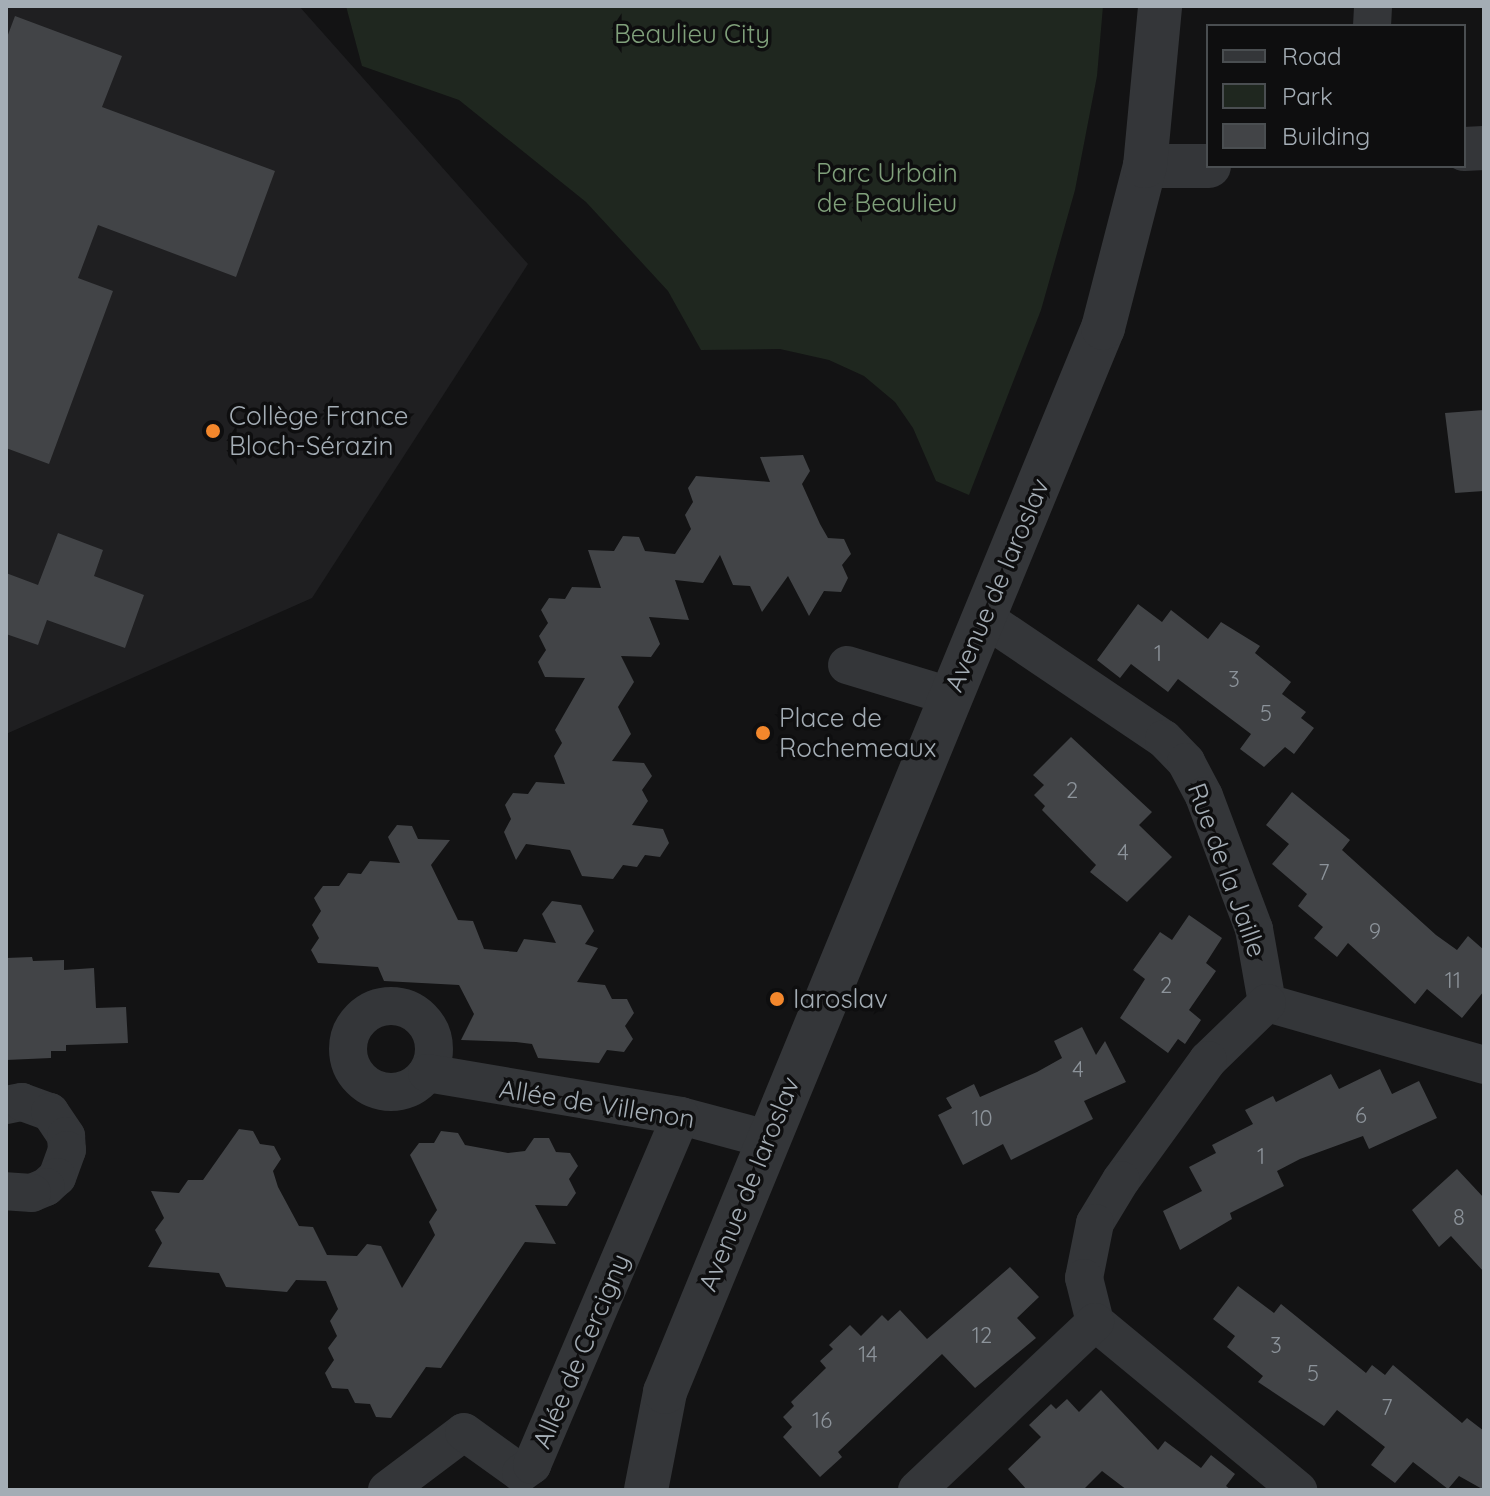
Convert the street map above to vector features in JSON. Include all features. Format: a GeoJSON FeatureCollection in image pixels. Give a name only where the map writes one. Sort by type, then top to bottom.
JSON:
{"type":"FeatureCollection","features":[{"type":"Feature","properties":{"kind":"street","name":"Avenue de Iaroslav"},"geometry":{"type":"LineString","coordinates":[[646,1490],[665,1392],[1103,328],[1145,166],[1160,6]]}},
{"type":"Feature","properties":{"kind":"street"},"geometry":{"type":"LineString","coordinates":[[1145,166],[1206,166]]}},
{"type":"Feature","properties":{"kind":"street","name":"Rue de la Jaille"},"geometry":{"type":"LineString","coordinates":[[983,617],[1164,739],[1186,762],[1204,796],[1254,929],[1267,1003]]}},
{"type":"Feature","properties":{"kind":"street"},"geometry":{"type":"LineString","coordinates":[[847,665],[950,696]]}},
{"type":"Feature","properties":{"kind":"street"},"geometry":{"type":"LineString","coordinates":[[1298,1490],[1095,1322],[1084,1278],[1095,1223],[1208,1060],[1267,1003],[1484,1065]]}},
{"type":"Feature","properties":{"kind":"street","name":"Allée de Villenon"},"geometry":{"type":"LineString","coordinates":[[427,1073],[681,1116],[767,1139]]}},
{"type":"Feature","properties":{"kind":"street"},"geometry":{"type":"LineString","coordinates":[[6,1105],[22,1102],[50,1112],[66,1136],[67,1150],[57,1177],[46,1187],[32,1193],[6,1191]]}},
{"type":"Feature","properties":{"kind":"street","name":"Allée de Cercigny"},"geometry":{"type":"LineString","coordinates":[[387,1490],[464,1432],[521,1473],[532,1465],[681,1116]]}},
{"type":"Feature","properties":{"kind":"street"},"geometry":{"type":"LineString","coordinates":[[917,1490],[1095,1322]]}},
{"type":"Feature","properties":{"kind":"shaded area","name":"Collège France Bloch-Sérazin"},"geometry":{"type":"Polygon","coordinates":[[[6,6],[299,6],[528,264],[312,598],[6,734],[6,6]]]}},
{"type":"Feature","properties":{"kind":"green space","name":"Parc Urbain de Beaulieu"},"geometry":{"type":"Polygon","coordinates":[[[346,6],[1103,6],[1097,76],[1075,190],[1041,310],[969,495],[936,481],[913,428],[895,402],[864,376],[829,360],[780,349],[701,350],[668,291],[586,202],[459,100],[362,66],[346,6]]]}},
{"type":"Feature","properties":{"kind":"building"},"geometry":{"type":"Polygon","coordinates":[[[15,16],[122,56],[102,107],[275,171],[236,277],[98,225],[78,278],[113,291],[49,464],[6,448],[6,40],[15,16]]]}},
{"type":"Feature","properties":{"kind":"building"},"geometry":{"type":"Polygon","coordinates":[[[1484,410],[1484,491],[1455,493],[1445,413],[1484,410]]]}},
{"type":"Feature","properties":{"kind":"building"},"geometry":{"type":"Polygon","coordinates":[[[803,455],[810,471],[802,484],[820,524],[828,538],[844,539],[851,554],[842,565],[848,578],[841,592],[824,591],[809,616],[788,576],[762,612],[750,586],[733,585],[720,555],[703,583],[675,580],[689,620],[649,617],[660,644],[651,657],[621,656],[634,682],[618,707],[631,734],[612,761],[644,763],[652,776],[642,790],[648,801],[632,825],[663,829],[669,843],[660,857],[645,855],[637,867],[623,865],[613,879],[582,876],[570,850],[526,844],[516,860],[504,832],[511,819],[505,805],[513,793],[528,794],[536,782],[565,784],[554,756],[562,743],[555,730],[585,678],[545,677],[538,662],[546,650],[539,636],[548,623],[541,610],[549,598],[565,599],[572,587],[601,588],[588,550],[614,551],[623,536],[639,537],[645,551],[675,554],[691,529],[685,515],[693,502],[688,488],[696,476],[770,482],[760,457],[803,455]]]}},
{"type":"Feature","properties":{"kind":"building"},"geometry":{"type":"Polygon","coordinates":[[[58,533],[103,550],[94,576],[144,595],[125,648],[47,620],[38,645],[6,634],[6,573],[38,585],[58,533]]]}},
{"type":"Feature","properties":{"kind":"building"},"geometry":{"type":"Polygon","coordinates":[[[1138,604],[1162,622],[1171,610],[1208,639],[1221,622],[1260,646],[1255,653],[1291,682],[1282,694],[1306,712],[1301,718],[1314,728],[1294,754],[1285,747],[1264,767],[1240,749],[1251,734],[1178,679],[1168,692],[1131,664],[1120,678],[1097,660],[1138,604]]]}},
{"type":"Feature","properties":{"kind":"building"},"geometry":{"type":"Polygon","coordinates":[[[1071,737],[1152,812],[1139,825],[1172,857],[1127,902],[1090,872],[1096,865],[1042,810],[1045,806],[1034,795],[1044,785],[1033,775],[1071,737]]]}},
{"type":"Feature","properties":{"kind":"building"},"geometry":{"type":"Polygon","coordinates":[[[1292,792],[1350,840],[1342,850],[1436,935],[1457,950],[1468,936],[1484,950],[1484,991],[1462,1018],[1427,989],[1415,1004],[1348,943],[1337,957],[1314,938],[1323,927],[1298,906],[1307,894],[1272,864],[1289,844],[1266,825],[1292,792]]]}},
{"type":"Feature","properties":{"kind":"building"},"geometry":{"type":"Polygon","coordinates":[[[397,825],[412,826],[418,839],[450,840],[431,865],[458,920],[473,921],[484,949],[517,952],[524,939],[556,943],[542,914],[552,901],[581,905],[594,931],[585,944],[598,948],[577,982],[605,985],[612,999],[627,999],[634,1013],[625,1026],[633,1039],[624,1052],[607,1050],[599,1063],[538,1058],[532,1044],[461,1040],[474,1014],[459,985],[384,981],[378,967],[318,963],[311,950],[319,938],[312,925],[321,911],[314,898],[323,886],[339,886],[348,873],[361,874],[370,861],[400,863],[388,837],[397,825]]]}},
{"type":"Feature","properties":{"kind":"building"},"geometry":{"type":"Polygon","coordinates":[[[1189,915],[1222,938],[1206,963],[1216,971],[1189,1010],[1201,1020],[1185,1044],[1178,1039],[1168,1053],[1120,1018],[1145,979],[1133,970],[1160,932],[1172,940],[1189,915]]]}},
{"type":"Feature","properties":{"kind":"building"},"geometry":{"type":"Polygon","coordinates":[[[32,957],[33,961],[64,960],[64,970],[94,968],[96,1008],[126,1007],[128,1043],[66,1045],[66,1051],[51,1051],[51,1058],[6,1060],[6,958],[32,957]]]}},
{"type":"Feature","properties":{"kind":"building"},"geometry":{"type":"Polygon","coordinates":[[[1082,1027],[1096,1055],[1105,1041],[1126,1082],[1084,1101],[1093,1119],[1011,1160],[1003,1144],[963,1165],[938,1115],[952,1108],[946,1098],[974,1084],[980,1097],[1037,1072],[1062,1058],[1054,1041],[1082,1027]]]}},
{"type":"Feature","properties":{"kind":"building"},"geometry":{"type":"Polygon","coordinates":[[[1380,1069],[1392,1094],[1419,1081],[1437,1118],[1369,1149],[1363,1136],[1300,1159],[1277,1171],[1284,1186],[1230,1213],[1232,1219],[1180,1250],[1163,1211],[1202,1191],[1189,1167],[1216,1153],[1212,1145],[1253,1124],[1245,1110],[1273,1096],[1276,1102],[1331,1074],[1339,1089],[1380,1069]]]}},
{"type":"Feature","properties":{"kind":"building"},"geometry":{"type":"Polygon","coordinates":[[[239,1129],[253,1131],[260,1144],[274,1146],[281,1159],[273,1171],[278,1187],[299,1226],[313,1227],[327,1255],[357,1256],[367,1244],[381,1246],[402,1288],[435,1235],[429,1222],[437,1210],[410,1155],[419,1143],[434,1143],[441,1131],[458,1133],[465,1145],[508,1153],[525,1151],[534,1138],[549,1138],[556,1152],[570,1153],[578,1166],[569,1179],[576,1193],[567,1206],[535,1205],[556,1244],[525,1242],[441,1368],[426,1367],[391,1418],[376,1417],[370,1404],[355,1403],[348,1389],[332,1388],[325,1373],[334,1360],[328,1348],[337,1336],[330,1321],[338,1309],[326,1281],[296,1280],[287,1292],[226,1287],[219,1273],[148,1267],[162,1243],[155,1230],[164,1218],[151,1191],[179,1193],[188,1180],[203,1180],[239,1129]]]}},
{"type":"Feature","properties":{"kind":"building"},"geometry":{"type":"Polygon","coordinates":[[[1457,1169],[1484,1198],[1484,1272],[1451,1236],[1439,1247],[1412,1210],[1457,1169]]]}},
{"type":"Feature","properties":{"kind":"building"},"geometry":{"type":"Polygon","coordinates":[[[1010,1267],[1039,1297],[1017,1318],[1036,1338],[975,1388],[942,1354],[838,1452],[842,1457],[820,1477],[783,1437],[792,1427],[783,1417],[794,1406],[791,1402],[826,1368],[820,1361],[833,1349],[829,1345],[850,1325],[861,1336],[882,1315],[888,1321],[900,1310],[927,1339],[1010,1267]]]}},
{"type":"Feature","properties":{"kind":"building"},"geometry":{"type":"Polygon","coordinates":[[[1238,1286],[1274,1313],[1281,1304],[1366,1373],[1372,1365],[1385,1375],[1393,1365],[1462,1423],[1467,1418],[1484,1431],[1484,1490],[1459,1476],[1448,1489],[1413,1462],[1395,1483],[1371,1465],[1385,1447],[1337,1410],[1324,1426],[1258,1382],[1263,1376],[1227,1347],[1235,1336],[1213,1319],[1238,1286]]]}},
{"type":"Feature","properties":{"kind":"building"},"geometry":{"type":"Polygon","coordinates":[[[1101,1390],[1158,1450],[1165,1441],[1201,1468],[1211,1455],[1235,1474],[1226,1486],[1231,1490],[1127,1490],[1102,1471],[1083,1490],[1027,1490],[1008,1469],[1041,1437],[1029,1425],[1051,1404],[1056,1409],[1067,1399],[1079,1412],[1101,1390]]]}},
{"type":"Feature","properties":{"kind":"place","name":"Collège France Bloch-Sérazin"},"geometry":{"type":"Point","coordinates":[213,431]}},
{"type":"Feature","properties":{"kind":"place","name":"Place de Rochemeaux"},"geometry":{"type":"Point","coordinates":[763,733]}},
{"type":"Feature","properties":{"kind":"place","name":"Iaroslav"},"geometry":{"type":"Point","coordinates":[777,999]}},
{"type":"Feature","properties":{"kind":"park label","name":"Beaulieu City"},"geometry":{"type":"Point","coordinates":[692,34]}}]}
